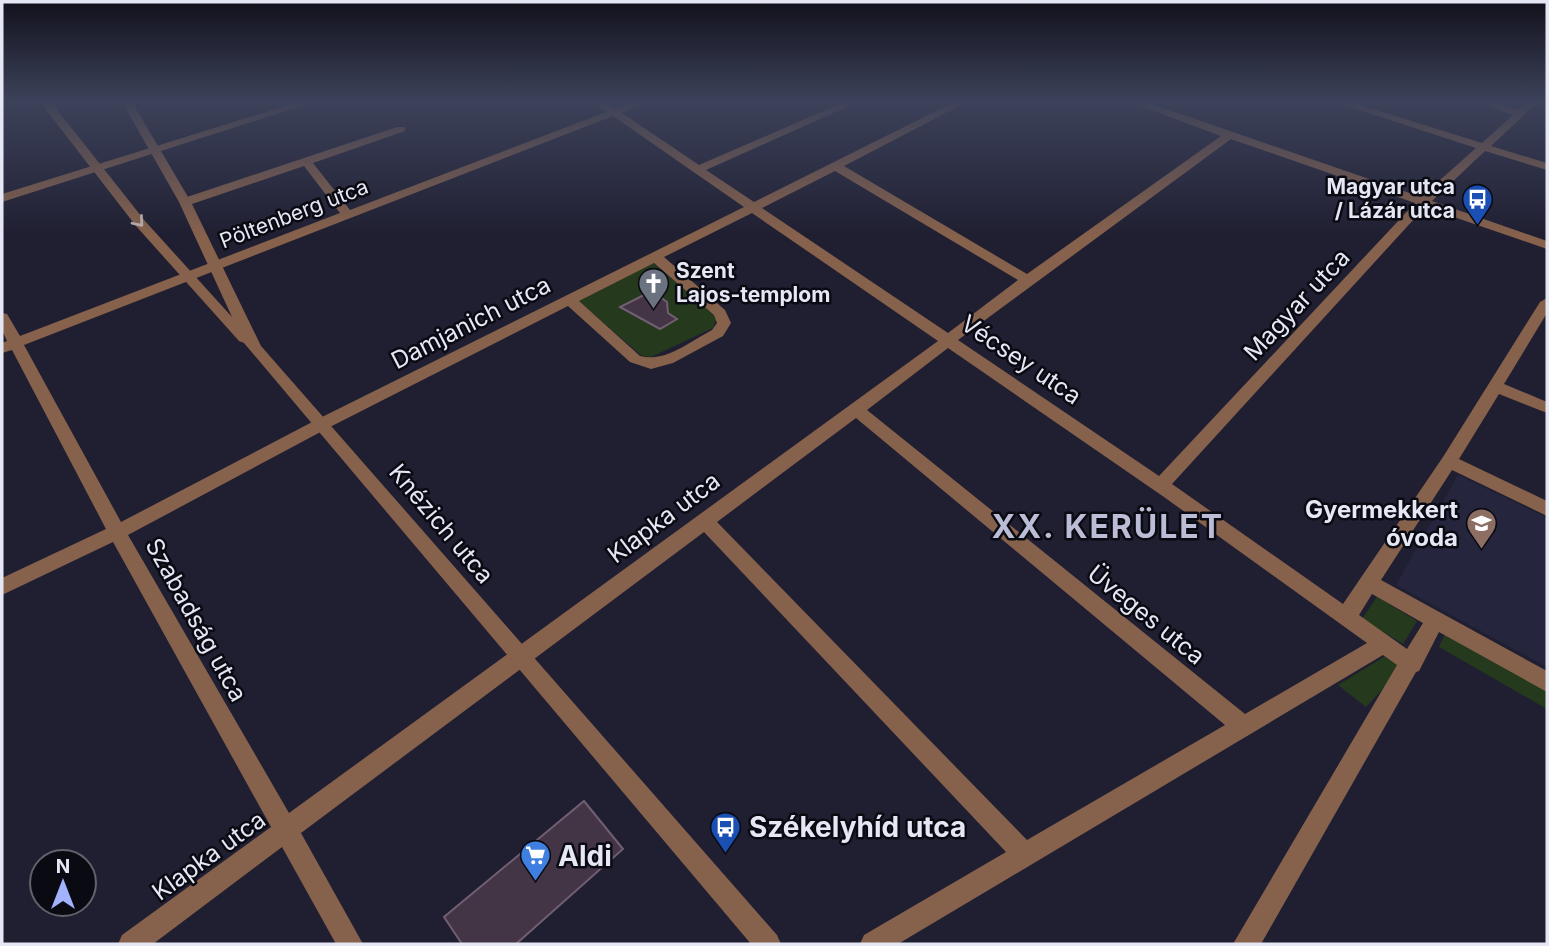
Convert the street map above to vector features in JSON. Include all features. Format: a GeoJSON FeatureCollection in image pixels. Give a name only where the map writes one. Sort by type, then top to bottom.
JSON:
{"type":"FeatureCollection","features":[{"type":"Feature","properties":{"kind":"street"},"geometry":{"type":"LineString","coordinates":[[78,146],[186,278],[254,348]]}},
{"type":"Feature","properties":{"kind":"street","name":"Knézich utca"},"geometry":{"type":"LineString","coordinates":[[151,146],[185,202],[254,348],[768,944]]}},
{"type":"Feature","properties":{"kind":"street"},"geometry":{"type":"LineString","coordinates":[[2,198],[169,146]]}},
{"type":"Feature","properties":{"kind":"street"},"geometry":{"type":"LineString","coordinates":[[185,202],[350,146]]}},
{"type":"Feature","properties":{"kind":"street","name":"Pöltenberg utca"},"geometry":{"type":"LineString","coordinates":[[9,346],[526,146]]}},
{"type":"Feature","properties":{"kind":"street","name":"Vécsey utca"},"geometry":{"type":"LineString","coordinates":[[664,146],[1160,486],[1412,664]]}},
{"type":"Feature","properties":{"kind":"street"},"geometry":{"type":"LineString","coordinates":[[698,169],[751,146]]}},
{"type":"Feature","properties":{"kind":"street","name":"Damjanich utca"},"geometry":{"type":"LineString","coordinates":[[2,587],[117,532],[322,424],[874,146]]}},
{"type":"Feature","properties":{"kind":"street","name":"Klapka utca"},"geometry":{"type":"LineString","coordinates":[[131,944],[856,410],[1027,280],[1213,146]]}},
{"type":"Feature","properties":{"kind":"street"},"geometry":{"type":"LineString","coordinates":[[1261,146],[1547,246]]}},
{"type":"Feature","properties":{"kind":"street"},"geometry":{"type":"LineString","coordinates":[[1483,147],[1547,167]]}},
{"type":"Feature","properties":{"kind":"street","name":"Magyar utca"},"geometry":{"type":"LineString","coordinates":[[1160,486],[1423,202],[1483,147]]}},
{"type":"Feature","properties":{"kind":"street"},"geometry":{"type":"LineString","coordinates":[[306,161],[347,214]]}},
{"type":"Feature","properties":{"kind":"street"},"geometry":{"type":"LineString","coordinates":[[835,166],[1027,280]]}},
{"type":"Feature","properties":{"kind":"street"},"geometry":{"type":"LineString","coordinates":[[569,300],[635,359],[651,364],[668,360],[718,334],[724,323],[720,313],[654,256]]}},
{"type":"Feature","properties":{"kind":"street"},"geometry":{"type":"LineString","coordinates":[[1346,617],[1495,386],[1542,321],[1547,302]]}},
{"type":"Feature","properties":{"kind":"street","name":"Szabadság utca"},"geometry":{"type":"LineString","coordinates":[[2,317],[9,346],[350,944]]}},
{"type":"Feature","properties":{"kind":"street"},"geometry":{"type":"LineString","coordinates":[[1495,386],[1547,408]]}},
{"type":"Feature","properties":{"kind":"street","name":"Üveges utca"},"geometry":{"type":"LineString","coordinates":[[856,410],[1243,726]]}},
{"type":"Feature","properties":{"kind":"street"},"geometry":{"type":"LineString","coordinates":[[1449,461],[1547,509]]}},
{"type":"Feature","properties":{"kind":"street"},"geometry":{"type":"LineString","coordinates":[[705,521],[1025,855]]}},
{"type":"Feature","properties":{"kind":"street"},"geometry":{"type":"LineString","coordinates":[[1369,583],[1547,682]]}},
{"type":"Feature","properties":{"kind":"street"},"geometry":{"type":"LineString","coordinates":[[1246,944],[1412,664],[1435,620]]}},
{"type":"Feature","properties":{"kind":"street"},"geometry":{"type":"LineString","coordinates":[[873,944],[1384,644]]}},
{"type":"Feature","properties":{"kind":"shaded area","name":"Gyermekkert óvoda"},"geometry":{"type":"Polygon","coordinates":[[[1458,475],[1547,518],[1547,667],[1396,585],[1458,475]]]}},
{"type":"Feature","properties":{"kind":"green space"},"geometry":{"type":"Polygon","coordinates":[[[653,263],[717,317],[713,328],[651,357],[642,356],[578,301],[653,263]]]}},
{"type":"Feature","properties":{"kind":"green space"},"geometry":{"type":"Polygon","coordinates":[[[1377,597],[1417,621],[1403,644],[1362,619],[1377,597]]]}},
{"type":"Feature","properties":{"kind":"green space"},"geometry":{"type":"Polygon","coordinates":[[[1445,634],[1547,691],[1547,709],[1439,647],[1445,634]]]}},
{"type":"Feature","properties":{"kind":"green space"},"geometry":{"type":"Polygon","coordinates":[[[1387,655],[1404,666],[1366,707],[1338,685],[1387,655]]]}},
{"type":"Feature","properties":{"kind":"building","name":"Szent Lajos-templom"},"geometry":{"type":"Polygon","coordinates":[[[652,291],[667,302],[668,313],[677,319],[660,329],[620,307],[652,291]]]}},
{"type":"Feature","properties":{"kind":"building","name":"Aldi"},"geometry":{"type":"Polygon","coordinates":[[[584,801],[623,849],[516,944],[462,944],[444,917],[584,801]]]}},
{"type":"Feature","properties":{"kind":"place","name":"Magyar utca / Lázár utca"},"geometry":{"type":"Point","coordinates":[1478,226]}},
{"type":"Feature","properties":{"kind":"place","name":"Szent Lajos-templom"},"geometry":{"type":"Point","coordinates":[653,310]}},
{"type":"Feature","properties":{"kind":"place","name":"Gyermekkert óvoda"},"geometry":{"type":"Point","coordinates":[1481,551]}},
{"type":"Feature","properties":{"kind":"place","name":"Székelyhíd utca"},"geometry":{"type":"Point","coordinates":[726,854]}},
{"type":"Feature","properties":{"kind":"place","name":"Aldi"},"geometry":{"type":"Point","coordinates":[535,883]}},
{"type":"Feature","properties":{"kind":"district","name":"XX. KERÜLET"},"geometry":{"type":"Point","coordinates":[1108,527]}}]}
